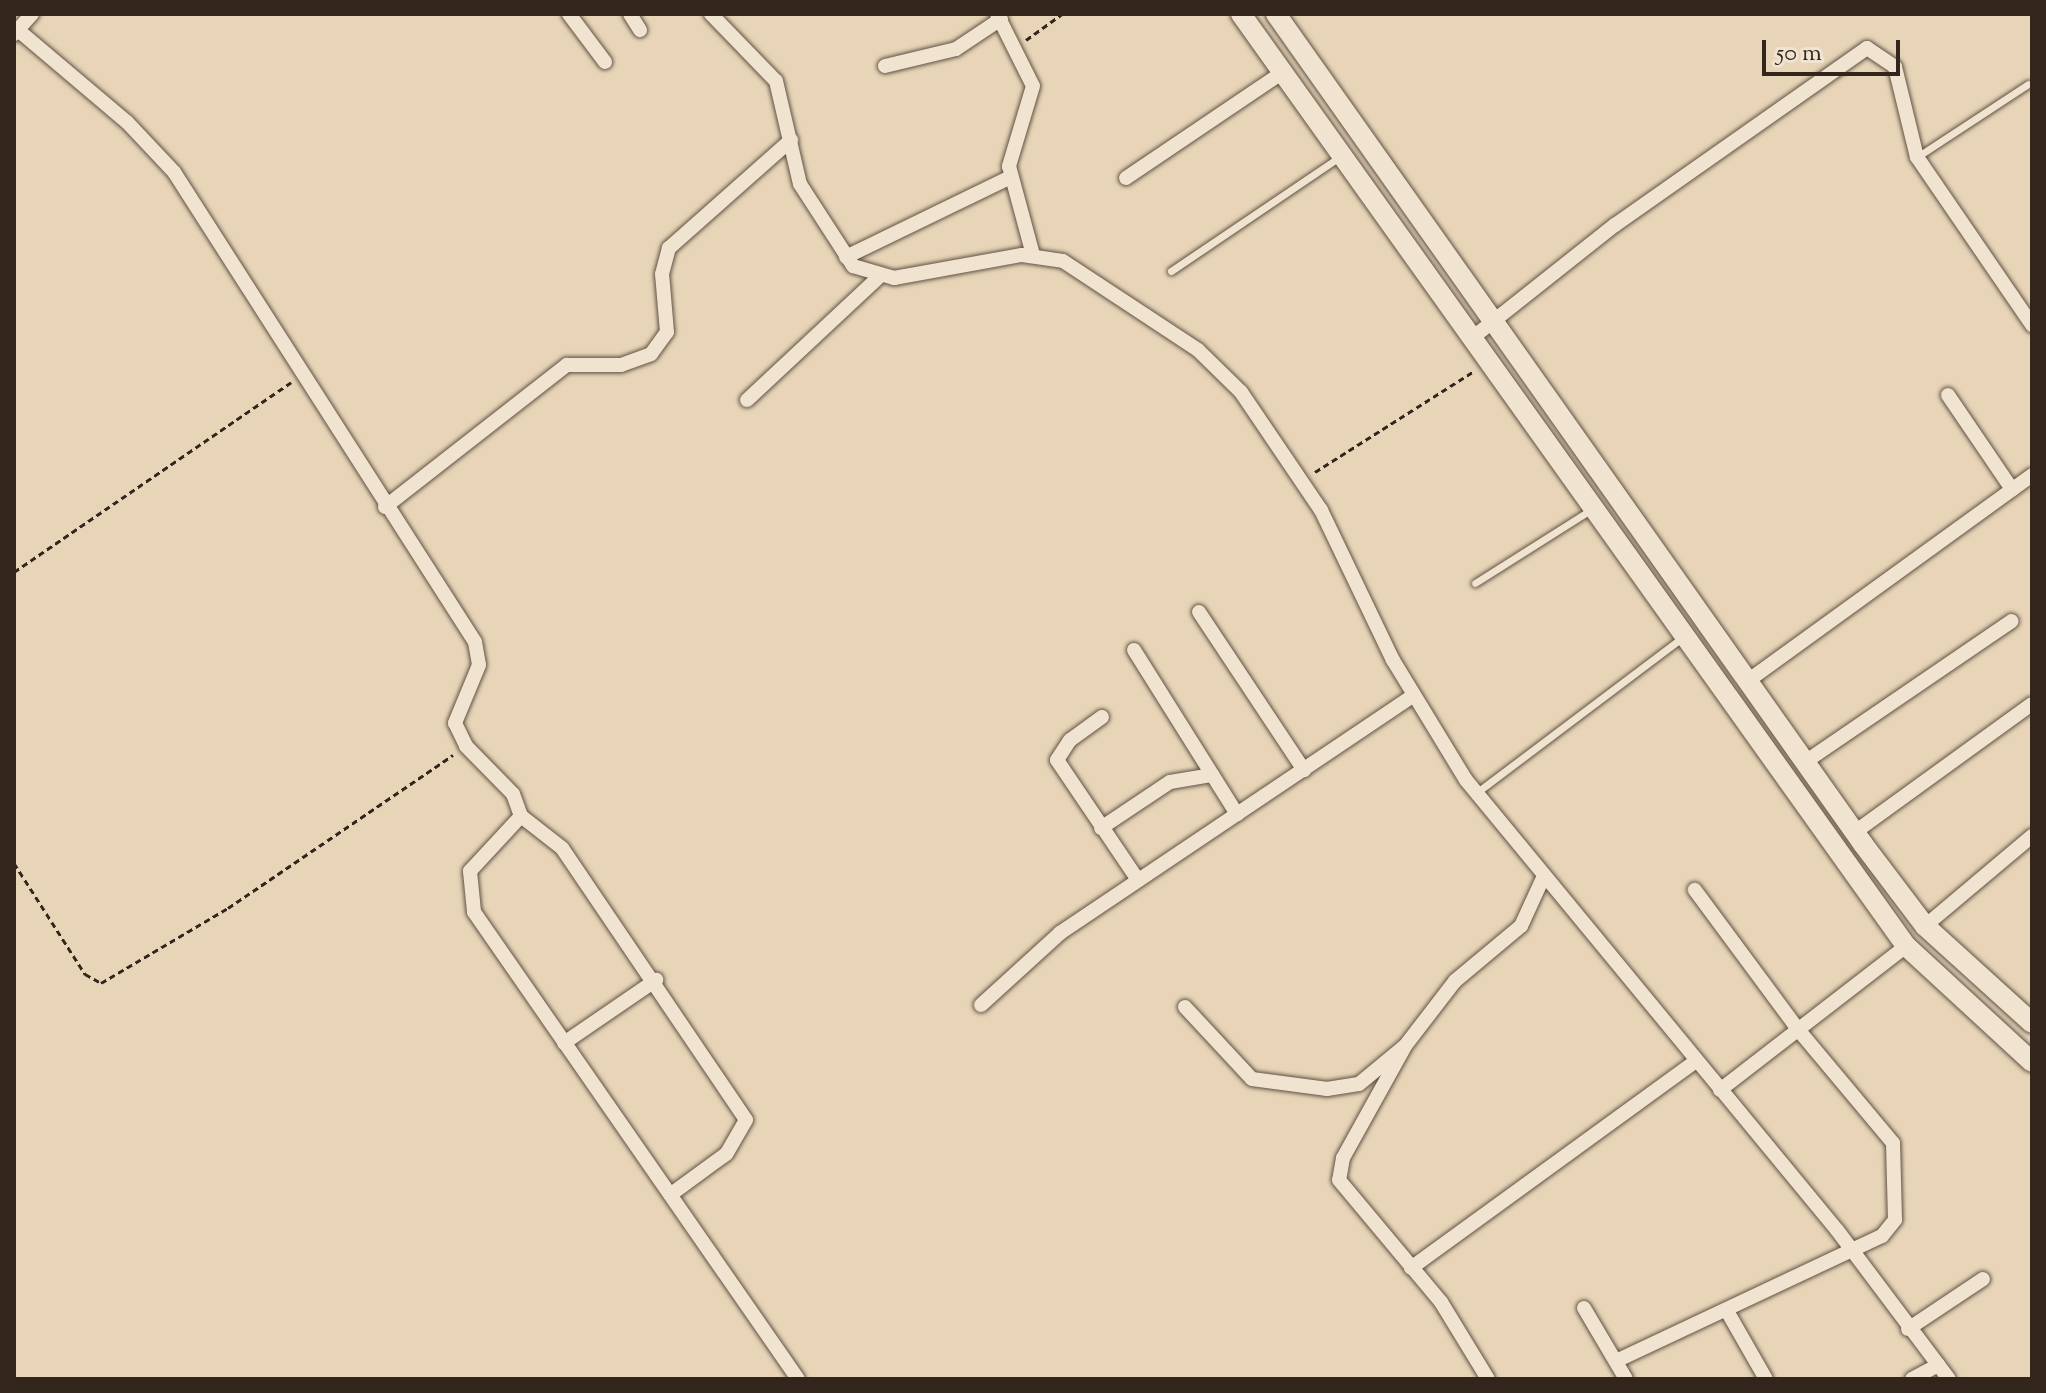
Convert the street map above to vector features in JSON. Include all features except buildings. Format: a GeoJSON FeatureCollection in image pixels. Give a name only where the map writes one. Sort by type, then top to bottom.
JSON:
{"type":"FeatureCollection","features":[{"type":"Feature","properties":{"kind":"street"},"geometry":{"type":"LineString","coordinates":[[32,14],[16,32],[152,145],[479,654],[456,711],[466,746],[513,794],[521,816],[562,848],[656,980],[746,1120],[726,1154],[670,1195]]}},
{"type":"Feature","properties":{"kind":"street"},"geometry":{"type":"LineString","coordinates":[[569,14],[605,62]]}},
{"type":"Feature","properties":{"kind":"street"},"geometry":{"type":"LineString","coordinates":[[630,14],[640,30]]}},
{"type":"Feature","properties":{"kind":"street"},"geometry":{"type":"LineString","coordinates":[[711,14],[776,81],[809,204],[846,257],[878,278]]}},
{"type":"Feature","properties":{"kind":"street"},"geometry":{"type":"LineString","coordinates":[[1241,14],[1342,154],[1749,680],[1925,926],[2032,1023]]}},
{"type":"Feature","properties":{"kind":"street"},"geometry":{"type":"LineString","coordinates":[[1276,14],[1481,331],[1488,363],[1906,946],[2032,1062]]}},
{"type":"Feature","properties":{"kind":"street"},"geometry":{"type":"LineString","coordinates":[[885,66],[956,49],[999,17],[1019,46],[1033,86],[1009,178],[1033,255]]}},
{"type":"Feature","properties":{"kind":"street"},"geometry":{"type":"LineString","coordinates":[[1481,331],[1628,215],[1867,48],[1888,56],[1902,80],[1917,157],[2032,325]]}},
{"type":"Feature","properties":{"kind":"street"},"geometry":{"type":"LineString","coordinates":[[1126,178],[1283,72]]}},
{"type":"Feature","properties":{"kind":"street"},"geometry":{"type":"LineString","coordinates":[[385,507],[567,365],[621,365],[651,354],[667,332],[662,274],[669,248],[791,140]]}},
{"type":"Feature","properties":{"kind":"street"},"geometry":{"type":"LineString","coordinates":[[846,257],[1009,178]]}},
{"type":"Feature","properties":{"kind":"street"},"geometry":{"type":"LineString","coordinates":[[747,400],[878,278],[1033,255],[1080,269],[1198,350],[1241,392],[1302,480],[1413,696],[1476,793],[1851,1251],[1949,1379]]}},
{"type":"Feature","properties":{"kind":"street"},"geometry":{"type":"LineString","coordinates":[[1948,395],[2012,489]]}},
{"type":"Feature","properties":{"kind":"street"},"geometry":{"type":"LineString","coordinates":[[1749,680],[2032,475]]}},
{"type":"Feature","properties":{"kind":"street"},"geometry":{"type":"LineString","coordinates":[[1199,612],[1304,770]]}},
{"type":"Feature","properties":{"kind":"street"},"geometry":{"type":"LineString","coordinates":[[1805,762],[2012,621]]}},
{"type":"Feature","properties":{"kind":"street"},"geometry":{"type":"LineString","coordinates":[[1134,650],[1237,814]]}},
{"type":"Feature","properties":{"kind":"street"},"geometry":{"type":"LineString","coordinates":[[981,1005],[1060,933],[1413,696]]}},
{"type":"Feature","properties":{"kind":"street"},"geometry":{"type":"LineString","coordinates":[[1855,832],[2032,704]]}},
{"type":"Feature","properties":{"kind":"street"},"geometry":{"type":"LineString","coordinates":[[1102,717],[1070,740],[1057,760],[1138,880]]}},
{"type":"Feature","properties":{"kind":"street"},"geometry":{"type":"LineString","coordinates":[[1101,828],[1170,782],[1212,775]]}},
{"type":"Feature","properties":{"kind":"street"},"geometry":{"type":"LineString","coordinates":[[521,816],[470,871],[467,896],[564,1043],[798,1379]]}},
{"type":"Feature","properties":{"kind":"street"},"geometry":{"type":"LineString","coordinates":[[1925,926],[2032,836]]}},
{"type":"Feature","properties":{"kind":"street"},"geometry":{"type":"LineString","coordinates":[[1488,1379],[1462,1331],[1345,1191],[1338,1170],[1405,1046],[1455,981],[1521,926],[1543,878]]}},
{"type":"Feature","properties":{"kind":"street"},"geometry":{"type":"LineString","coordinates":[[1616,1361],[1851,1251],[1895,1220],[1897,1152],[1797,1028],[1695,890]]}},
{"type":"Feature","properties":{"kind":"street"},"geometry":{"type":"LineString","coordinates":[[1720,1090],[1906,946]]}},
{"type":"Feature","properties":{"kind":"street"},"geometry":{"type":"LineString","coordinates":[[564,1043],[656,980]]}},
{"type":"Feature","properties":{"kind":"street"},"geometry":{"type":"LineString","coordinates":[[1185,1007],[1238,1070],[1269,1084],[1351,1086],[1405,1046]]}},
{"type":"Feature","properties":{"kind":"street"},"geometry":{"type":"LineString","coordinates":[[1411,1268],[1696,1061]]}},
{"type":"Feature","properties":{"kind":"street"},"geometry":{"type":"LineString","coordinates":[[1908,1329],[1983,1279]]}},
{"type":"Feature","properties":{"kind":"street"},"geometry":{"type":"LineString","coordinates":[[1584,1308],[1626,1379]]}},
{"type":"Feature","properties":{"kind":"street"},"geometry":{"type":"LineString","coordinates":[[1727,1311],[1766,1379]]}},
{"type":"Feature","properties":{"kind":"street"},"geometry":{"type":"LineString","coordinates":[[1912,1379],[1938,1365]]}},
{"type":"Feature","properties":{"kind":"lane"},"geometry":{"type":"LineString","coordinates":[[1917,157],[2028,84]]}},
{"type":"Feature","properties":{"kind":"lane"},"geometry":{"type":"LineString","coordinates":[[1171,271],[1342,154]]}},
{"type":"Feature","properties":{"kind":"lane"},"geometry":{"type":"LineString","coordinates":[[1475,583],[1594,508]]}},
{"type":"Feature","properties":{"kind":"lane"},"geometry":{"type":"LineString","coordinates":[[1476,793],[1684,636]]}},
{"type":"Feature","properties":{"kind":"path"},"geometry":{"type":"LineString","coordinates":[[1019,46],[1062,14]]}},
{"type":"Feature","properties":{"kind":"path"},"geometry":{"type":"LineString","coordinates":[[1302,480],[1488,363]]}},
{"type":"Feature","properties":{"kind":"path"},"geometry":{"type":"LineString","coordinates":[[14,572],[301,376]]}},
{"type":"Feature","properties":{"kind":"path"},"geometry":{"type":"LineString","coordinates":[[14,863],[85,974],[109,981],[466,746]]}}]}
